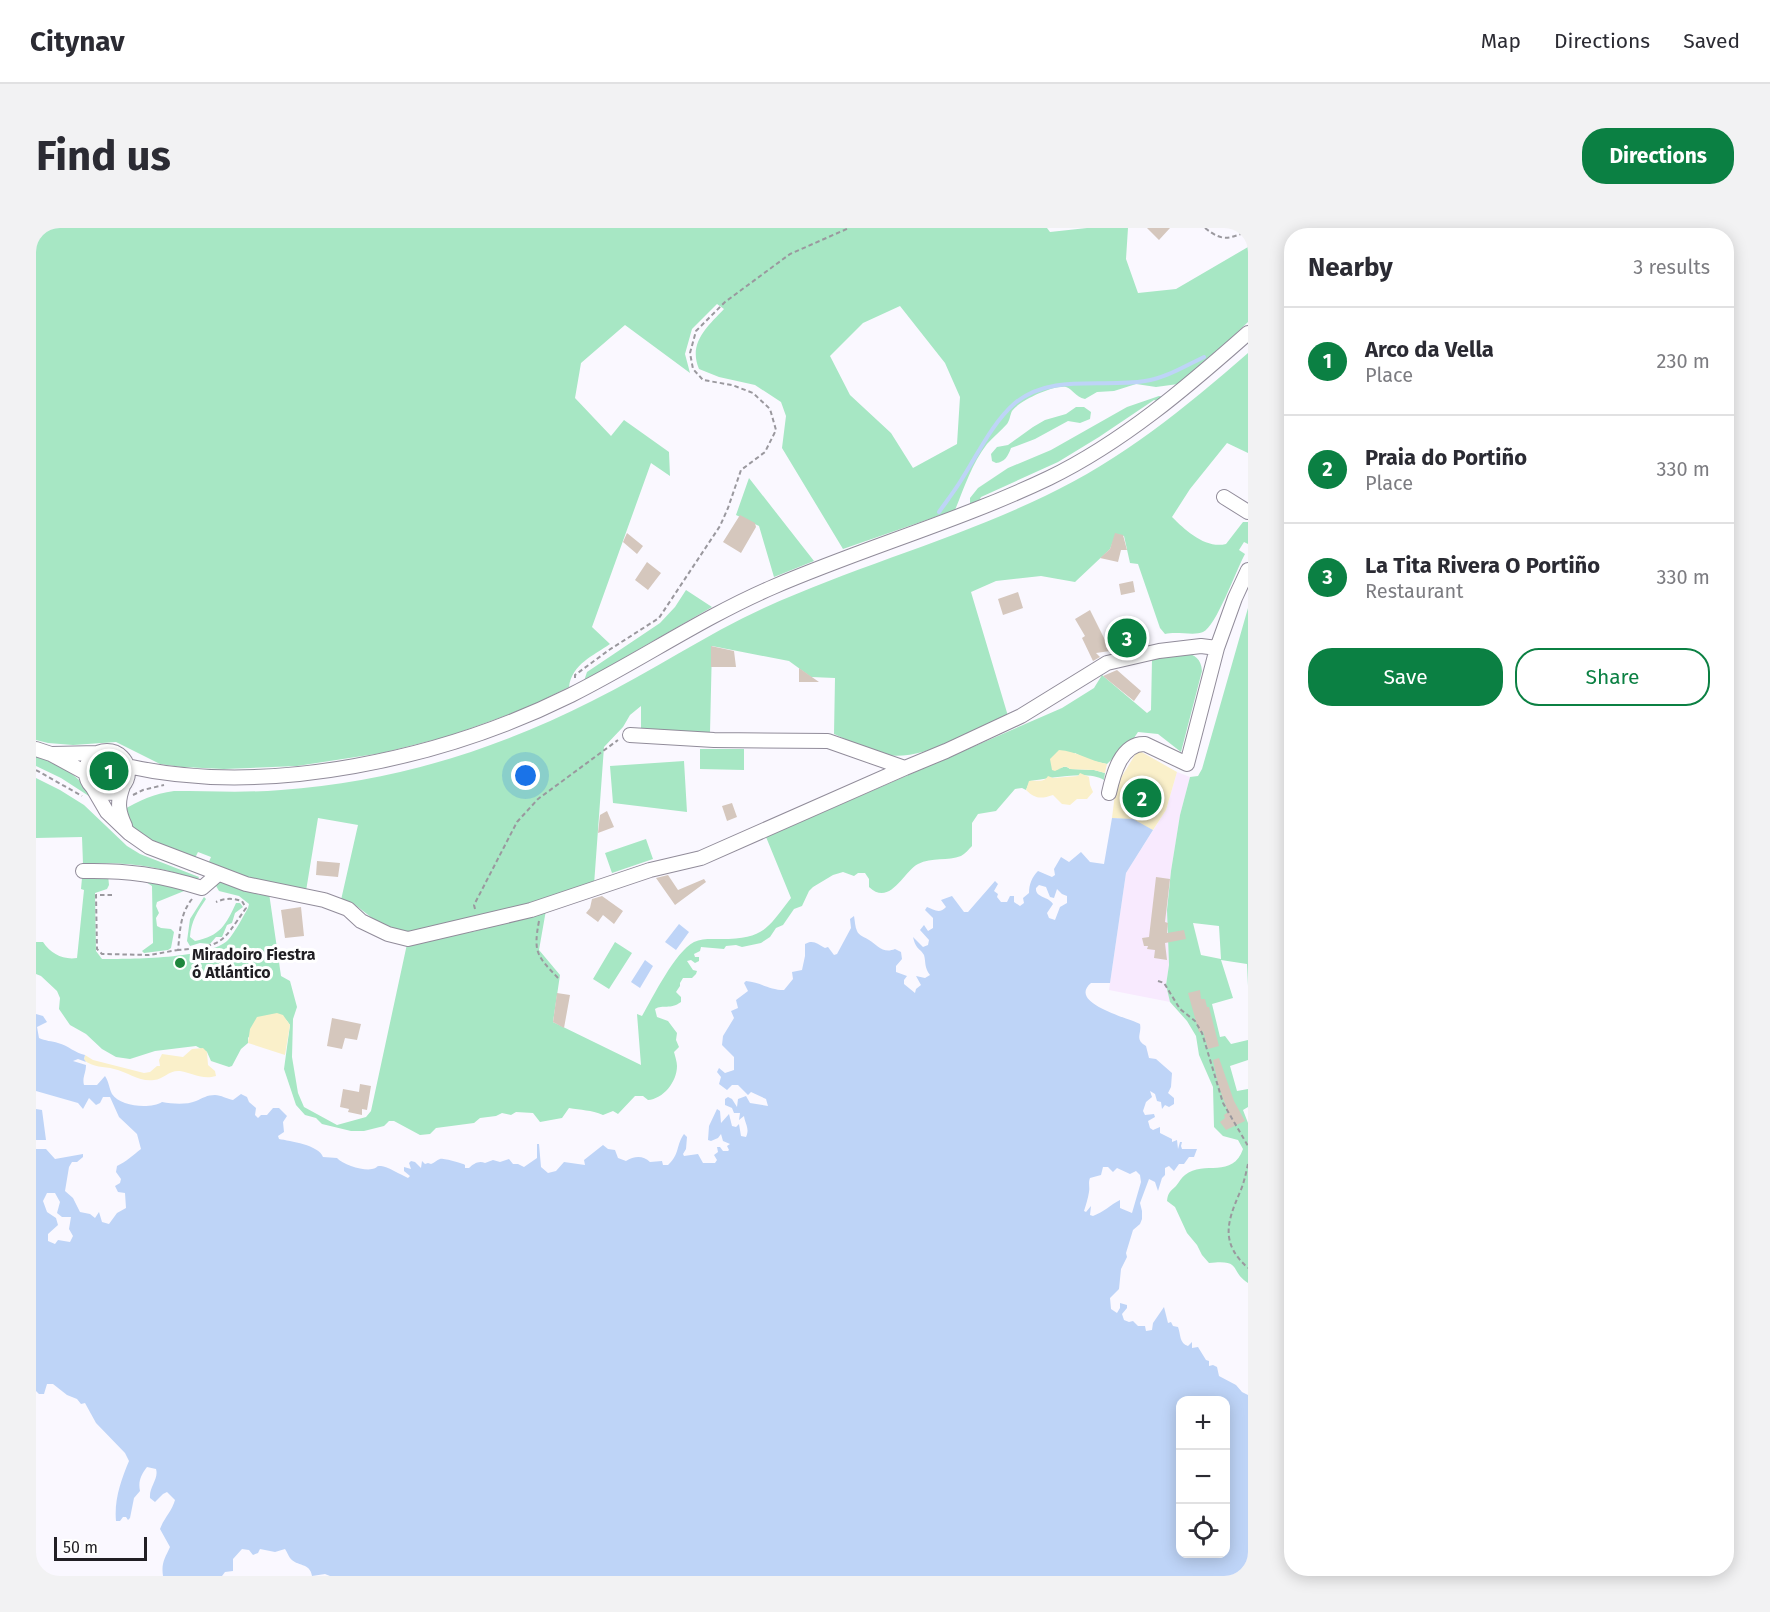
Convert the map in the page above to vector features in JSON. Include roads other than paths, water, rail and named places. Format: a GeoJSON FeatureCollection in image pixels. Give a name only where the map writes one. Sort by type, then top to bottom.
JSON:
{"type":"FeatureCollection","features":[{"type":"Feature","properties":{"kind":"street"},"geometry":{"type":"LineString","coordinates":[[90,794],[112,793],[126,777],[160,774],[207,777],[275,776],[341,768],[397,757],[471,736],[573,694],[769,588],[962,515],[1050,478],[1120,436],[1183,390],[1248,333]]}},
{"type":"Feature","properties":{"kind":"street"},"geometry":{"type":"LineString","coordinates":[[1224,496],[1248,512]]}},
{"type":"Feature","properties":{"kind":"street"},"geometry":{"type":"LineString","coordinates":[[1108,793],[1115,768],[1137,744],[1145,744],[1187,764],[1217,648],[1248,570]]}},
{"type":"Feature","properties":{"kind":"street"},"geometry":{"type":"LineString","coordinates":[[98,753],[89,761],[86,773],[90,784],[90,794],[129,833],[149,847],[217,875],[246,884],[324,900],[348,909],[361,921],[388,934],[408,939],[542,906],[650,870],[701,858],[1021,716],[1107,663],[1201,645],[1217,648]]}},
{"type":"Feature","properties":{"kind":"street"},"geometry":{"type":"LineString","coordinates":[[630,735],[714,740],[828,741],[905,768]]}},
{"type":"Feature","properties":{"kind":"street"},"geometry":{"type":"LineString","coordinates":[[36,749],[51,754],[86,773]]}},
{"type":"Feature","properties":{"kind":"street"},"geometry":{"type":"LineString","coordinates":[[51,754],[112,752],[119,754],[126,777],[119,795],[119,812],[129,833]]}},
{"type":"Feature","properties":{"kind":"street"},"geometry":{"type":"LineString","coordinates":[[83,871],[114,870],[142,873],[202,888],[217,875]]}},
{"type":"Feature","properties":{"kind":"water"},"geometry":{"type":"Polygon","coordinates":[[[1112,818],[1133,819],[1153,830],[1126,873],[1110,983],[1091,983],[1086,990],[1087,997],[1102,1009],[1140,1024],[1139,1039],[1146,1046],[1149,1058],[1156,1059],[1172,1073],[1168,1093],[1174,1098],[1174,1104],[1169,1107],[1165,1105],[1162,1109],[1161,1102],[1157,1101],[1155,1094],[1150,1091],[1152,1097],[1146,1102],[1143,1111],[1145,1115],[1154,1114],[1155,1117],[1148,1121],[1150,1128],[1153,1130],[1160,1127],[1160,1133],[1172,1139],[1172,1142],[1177,1140],[1178,1149],[1182,1142],[1182,1149],[1197,1149],[1194,1157],[1189,1157],[1184,1164],[1179,1164],[1174,1171],[1169,1166],[1165,1168],[1165,1175],[1158,1191],[1155,1182],[1149,1179],[1140,1203],[1142,1219],[1133,1230],[1126,1253],[1127,1257],[1121,1269],[1119,1289],[1110,1298],[1111,1309],[1117,1313],[1120,1303],[1127,1305],[1122,1314],[1124,1320],[1133,1321],[1138,1326],[1145,1326],[1146,1331],[1152,1330],[1153,1323],[1164,1307],[1168,1323],[1171,1322],[1173,1326],[1178,1327],[1183,1343],[1188,1346],[1192,1342],[1192,1348],[1198,1347],[1209,1361],[1209,1366],[1217,1367],[1219,1376],[1248,1395],[1248,1576],[330,1576],[325,1574],[312,1576],[309,1569],[290,1558],[285,1549],[275,1552],[260,1549],[253,1555],[249,1550],[242,1549],[233,1559],[233,1571],[225,1572],[222,1576],[163,1576],[163,1564],[170,1547],[160,1529],[175,1500],[167,1492],[155,1502],[150,1498],[156,1469],[147,1467],[142,1475],[139,1484],[140,1491],[134,1498],[130,1518],[128,1520],[123,1517],[120,1521],[116,1521],[119,1490],[129,1461],[125,1453],[96,1423],[85,1403],[81,1404],[53,1384],[47,1384],[44,1394],[36,1391],[36,1149],[46,1149],[55,1159],[83,1154],[83,1157],[77,1162],[72,1162],[69,1167],[65,1191],[73,1198],[80,1212],[90,1214],[95,1218],[99,1212],[102,1222],[109,1224],[117,1213],[126,1208],[125,1193],[118,1192],[115,1186],[120,1183],[121,1179],[116,1172],[117,1166],[141,1149],[137,1134],[119,1117],[110,1097],[103,1097],[96,1105],[89,1098],[83,1109],[78,1103],[36,1091],[36,1014],[43,1016],[47,1022],[37,1027],[39,1038],[62,1044],[85,1055],[86,1062],[78,1059],[73,1061],[86,1065],[84,1085],[97,1085],[105,1076],[116,1098],[136,1106],[151,1106],[162,1102],[188,1103],[212,1095],[233,1100],[241,1094],[247,1097],[256,1108],[255,1115],[258,1118],[261,1115],[267,1115],[273,1108],[279,1108],[287,1116],[283,1122],[284,1132],[278,1136],[279,1139],[297,1142],[316,1149],[323,1157],[337,1158],[359,1168],[374,1169],[384,1166],[408,1178],[410,1176],[404,1171],[404,1167],[411,1169],[409,1163],[411,1161],[421,1168],[422,1161],[425,1164],[431,1164],[445,1159],[469,1168],[478,1162],[485,1163],[493,1160],[500,1162],[509,1159],[513,1164],[524,1167],[537,1158],[537,1144],[539,1144],[541,1167],[548,1173],[556,1171],[564,1162],[585,1165],[584,1160],[603,1145],[615,1150],[618,1158],[626,1161],[641,1157],[650,1162],[662,1161],[663,1165],[668,1165],[684,1134],[687,1137],[684,1156],[698,1154],[703,1163],[715,1163],[717,1160],[714,1155],[718,1152],[717,1147],[728,1151],[727,1146],[730,1144],[723,1141],[721,1134],[718,1138],[708,1140],[709,1126],[717,1109],[720,1111],[721,1123],[729,1114],[732,1126],[736,1127],[739,1124],[741,1136],[746,1137],[747,1134],[744,1116],[739,1120],[740,1113],[734,1113],[732,1108],[725,1105],[725,1099],[728,1097],[732,1099],[737,1107],[738,1099],[746,1096],[750,1103],[768,1106],[766,1099],[751,1092],[748,1095],[738,1085],[732,1085],[727,1090],[719,1084],[721,1077],[717,1072],[719,1068],[725,1073],[734,1070],[734,1057],[722,1045],[723,1036],[734,1018],[731,1011],[738,1008],[736,1000],[748,991],[744,983],[746,981],[784,990],[793,979],[792,972],[802,970],[805,944],[811,942],[825,948],[828,947],[834,955],[837,954],[851,928],[850,919],[854,916],[858,933],[884,950],[895,949],[901,952],[902,959],[896,966],[896,972],[907,976],[904,984],[915,993],[921,985],[916,976],[925,978],[930,975],[924,955],[917,947],[913,937],[923,947],[928,945],[929,940],[920,930],[924,925],[928,931],[933,928],[933,918],[925,910],[927,907],[937,911],[941,910],[946,907],[941,900],[952,896],[964,912],[968,912],[995,881],[998,884],[994,891],[1001,902],[1007,902],[1010,896],[1014,896],[1014,902],[1020,906],[1024,903],[1023,898],[1029,893],[1030,884],[1038,871],[1052,877],[1055,875],[1054,869],[1061,857],[1069,862],[1081,852],[1090,862],[1104,864],[1112,818]],[[1039,885],[1036,891],[1053,904],[1047,913],[1049,918],[1055,920],[1060,907],[1067,903],[1067,896],[1057,889],[1054,898],[1050,897],[1046,887],[1039,885]],[[1103,1167],[1101,1175],[1090,1178],[1084,1211],[1086,1212],[1091,1206],[1090,1215],[1093,1216],[1120,1200],[1120,1208],[1132,1213],[1141,1182],[1140,1175],[1136,1171],[1130,1174],[1117,1168],[1113,1172],[1108,1167],[1103,1167]],[[47,1193],[43,1201],[47,1212],[56,1218],[58,1225],[48,1234],[48,1241],[55,1244],[58,1240],[70,1242],[73,1236],[69,1229],[71,1217],[62,1217],[57,1213],[60,1202],[55,1193],[47,1193]]]}},
{"type":"Feature","properties":{"kind":"water"},"geometry":{"type":"Polygon","coordinates":[[[679,924],[689,932],[676,950],[665,942],[679,924]]]}},
{"type":"Feature","properties":{"kind":"water"},"geometry":{"type":"Polygon","coordinates":[[[645,960],[653,966],[640,988],[631,982],[645,960]]]}},
{"type":"Feature","properties":{"kind":"water"},"geometry":{"type":"Polygon","coordinates":[[[36,1109],[42,1110],[46,1140],[36,1140],[36,1109]]]}},
{"type":"Feature","properties":{"kind":"waterway"},"geometry":{"type":"LineString","coordinates":[[939,512],[1006,411],[1029,394],[1045,388],[1078,383],[1145,381],[1175,371],[1204,357]]}},
{"type":"Feature","properties":{"kind":"place","name":"La Tita Rivera O Portiño"},"geometry":{"type":"Point","coordinates":[1127,638]}},
{"type":"Feature","properties":{"kind":"place","name":"Arco da Vella"},"geometry":{"type":"Point","coordinates":[109,771]}},
{"type":"Feature","properties":{"kind":"place","name":"Praia do Portiño"},"geometry":{"type":"Point","coordinates":[1142,798]}},
{"type":"Feature","properties":{"kind":"place","name":"Miradoiro Fiestra ó Atlántico"},"geometry":{"type":"Point","coordinates":[180,963]}}]}
